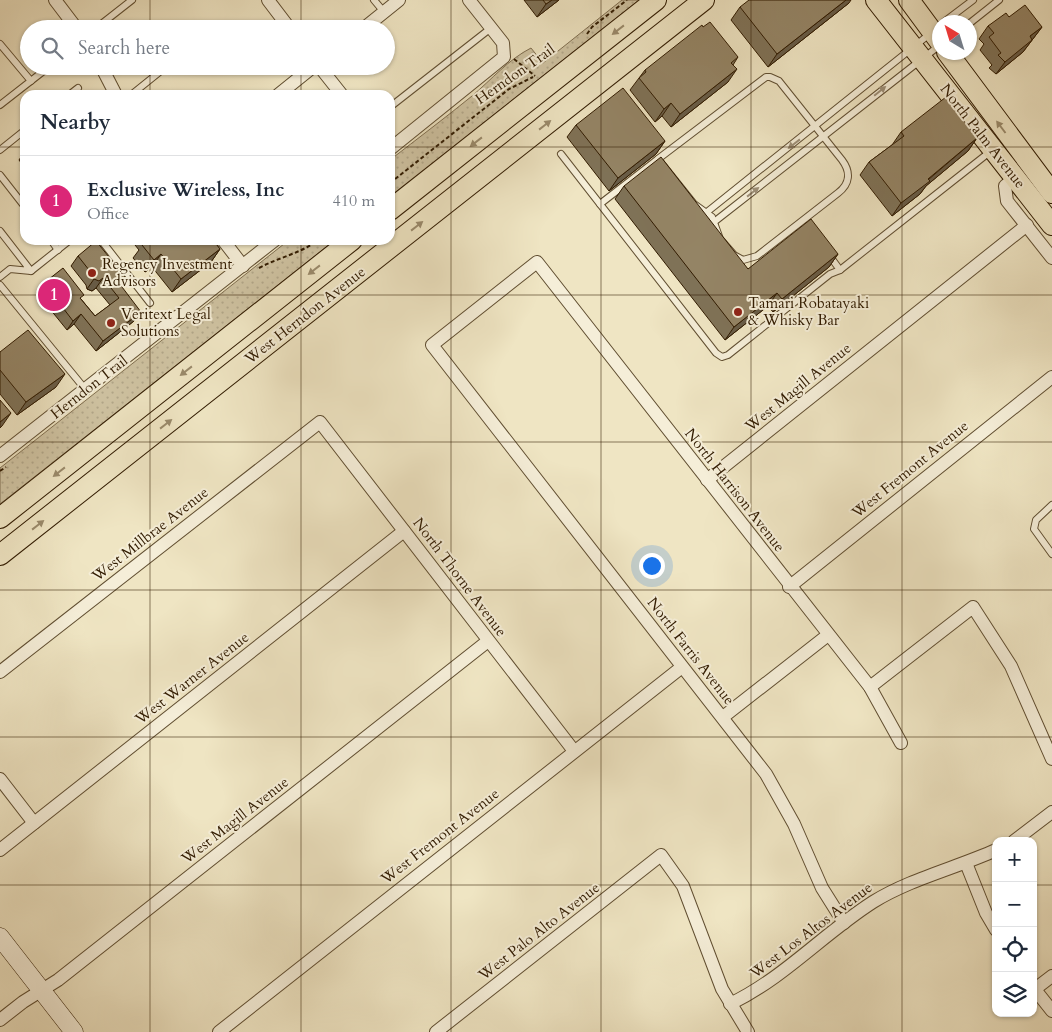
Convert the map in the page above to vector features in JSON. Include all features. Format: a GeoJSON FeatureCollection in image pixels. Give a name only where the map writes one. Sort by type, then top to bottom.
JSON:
{"type":"FeatureCollection","features":[{"type":"Feature","properties":{"kind":"main road"},"geometry":{"type":"LineString","coordinates":[[395,206],[656,0]]}},
{"type":"Feature","properties":{"kind":"main road","name":"West Herndon Avenue"},"geometry":{"type":"LineString","coordinates":[[395,244],[704,0]]}},
{"type":"Feature","properties":{"kind":"main road","name":"North Palm Avenue"},"geometry":{"type":"LineString","coordinates":[[876,0],[1052,224]]}},
{"type":"Feature","properties":{"kind":"main road"},"geometry":{"type":"LineString","coordinates":[[909,0],[932,26]]}},
{"type":"Feature","properties":{"kind":"main road","name":"North Palm Avenue"},"geometry":{"type":"LineString","coordinates":[[953,60],[1052,193]]}},
{"type":"Feature","properties":{"kind":"main road"},"geometry":{"type":"LineString","coordinates":[[994,149],[998,148],[1009,153],[1052,208]]}},
{"type":"Feature","properties":{"kind":"main road","name":"West Herndon Avenue"},"geometry":{"type":"LineString","coordinates":[[0,518],[346,245]]}},
{"type":"Feature","properties":{"kind":"main road","name":"West Herndon Avenue"},"geometry":{"type":"LineString","coordinates":[[0,555],[393,245]]}},
{"type":"Feature","properties":{"kind":"street"},"geometry":{"type":"LineString","coordinates":[[55,0],[70,20]]}},
{"type":"Feature","properties":{"kind":"street"},"geometry":{"type":"LineString","coordinates":[[268,0],[283,20]]}},
{"type":"Feature","properties":{"kind":"street"},"geometry":{"type":"LineString","coordinates":[[374,20],[399,0]]}},
{"type":"Feature","properties":{"kind":"street"},"geometry":{"type":"LineString","coordinates":[[395,145],[499,62],[505,51],[503,43],[469,0]]}},
{"type":"Feature","properties":{"kind":"street"},"geometry":{"type":"LineString","coordinates":[[105,75],[113,90]]}},
{"type":"Feature","properties":{"kind":"street"},"geometry":{"type":"LineString","coordinates":[[284,90],[303,75]]}},
{"type":"Feature","properties":{"kind":"street"},"geometry":{"type":"LineString","coordinates":[[326,75],[338,90]]}},
{"type":"Feature","properties":{"kind":"street"},"geometry":{"type":"LineString","coordinates":[[1016,177],[1005,186],[1005,195],[1052,258]]}},
{"type":"Feature","properties":{"kind":"street","name":"West Magill Avenue"},"geometry":{"type":"LineString","coordinates":[[707,480],[1027,225]]}},
{"type":"Feature","properties":{"kind":"street"},"geometry":{"type":"LineString","coordinates":[[227,245],[243,266]]}},
{"type":"Feature","properties":{"kind":"street"},"geometry":{"type":"LineString","coordinates":[[4,461],[85,389],[270,245]]}},
{"type":"Feature","properties":{"kind":"street","name":"North Harrison Avenue"},"geometry":{"type":"LineString","coordinates":[[432,344],[537,262],[789,587],[870,688],[901,743]]}},
{"type":"Feature","properties":{"kind":"street","name":"North Farris Avenue"},"geometry":{"type":"LineString","coordinates":[[432,344],[766,774],[794,824],[822,888],[844,923]]}},
{"type":"Feature","properties":{"kind":"street","name":"West Fremont Avenue"},"geometry":{"type":"LineString","coordinates":[[789,587],[1052,377]]}},
{"type":"Feature","properties":{"kind":"street","name":"North Thorne Avenue"},"geometry":{"type":"LineString","coordinates":[[320,422],[574,751]]}},
{"type":"Feature","properties":{"kind":"street","name":"West Millbrae Avenue"},"geometry":{"type":"LineString","coordinates":[[0,672],[320,422]]}},
{"type":"Feature","properties":{"kind":"street","name":"West Warner Avenue"},"geometry":{"type":"LineString","coordinates":[[0,850],[404,531]]}},
{"type":"Feature","properties":{"kind":"street"},"geometry":{"type":"LineString","coordinates":[[870,688],[973,607],[1011,666],[1052,759]]}},
{"type":"Feature","properties":{"kind":"street"},"geometry":{"type":"LineString","coordinates":[[723,717],[828,635]]}},
{"type":"Feature","properties":{"kind":"street","name":"West Magill Avenue"},"geometry":{"type":"LineString","coordinates":[[0,1020],[74,968],[488,641]]}},
{"type":"Feature","properties":{"kind":"street","name":"West Fremont Avenue"},"geometry":{"type":"LineString","coordinates":[[220,1032],[682,667]]}},
{"type":"Feature","properties":{"kind":"street"},"geometry":{"type":"LineString","coordinates":[[0,779],[34,823]]}},
{"type":"Feature","properties":{"kind":"street"},"geometry":{"type":"LineString","coordinates":[[1019,837],[1052,812]]}},
{"type":"Feature","properties":{"kind":"street","name":"West Los Altos Avenue"},"geometry":{"type":"LineString","coordinates":[[730,1004],[770,982],[844,923],[886,894],[992,852]]}},
{"type":"Feature","properties":{"kind":"street","name":"West Palo Alto Avenue"},"geometry":{"type":"LineString","coordinates":[[436,1032],[661,855],[683,886],[730,1004]]}},
{"type":"Feature","properties":{"kind":"street"},"geometry":{"type":"LineString","coordinates":[[966,862],[986,913],[994,927]]}},
{"type":"Feature","properties":{"kind":"street"},"geometry":{"type":"LineString","coordinates":[[0,938],[74,1032]]}},
{"type":"Feature","properties":{"kind":"street"},"geometry":{"type":"LineString","coordinates":[[1037,986],[1052,976]]}},
{"type":"Feature","properties":{"kind":"street"},"geometry":{"type":"LineString","coordinates":[[1037,992],[1052,1011]]}},
{"type":"Feature","properties":{"kind":"street"},"geometry":{"type":"LineString","coordinates":[[730,1004],[748,1032]]}},
{"type":"Feature","properties":{"kind":"lane"},"geometry":{"type":"LineString","coordinates":[[106,20],[132,0]]}},
{"type":"Feature","properties":{"kind":"lane"},"geometry":{"type":"LineString","coordinates":[[374,0],[384,12]]}},
{"type":"Feature","properties":{"kind":"lane"},"geometry":{"type":"LineString","coordinates":[[958,15],[973,0]]}},
{"type":"Feature","properties":{"kind":"lane"},"geometry":{"type":"LineString","coordinates":[[977,17],[999,0]]}},
{"type":"Feature","properties":{"kind":"lane"},"geometry":{"type":"LineString","coordinates":[[395,103],[491,28]]}},
{"type":"Feature","properties":{"kind":"lane"},"geometry":{"type":"LineString","coordinates":[[714,222],[824,136],[932,40]]}},
{"type":"Feature","properties":{"kind":"lane"},"geometry":{"type":"LineString","coordinates":[[707,212],[817,126],[918,53],[932,40]]}},
{"type":"Feature","properties":{"kind":"lane"},"geometry":{"type":"LineString","coordinates":[[0,44],[20,68]]}},
{"type":"Feature","properties":{"kind":"lane"},"geometry":{"type":"LineString","coordinates":[[26,75],[31,81]]}},
{"type":"Feature","properties":{"kind":"lane"},"geometry":{"type":"LineString","coordinates":[[1,101],[39,75]]}},
{"type":"Feature","properties":{"kind":"lane"},"geometry":{"type":"LineString","coordinates":[[137,90],[157,75]]}},
{"type":"Feature","properties":{"kind":"lane"},"geometry":{"type":"LineString","coordinates":[[600,204],[658,159],[766,77],[779,81],[817,126],[847,167],[849,176],[843,190],[758,256],[748,261],[734,255],[720,239],[714,222],[707,212],[694,204],[658,159]]}},
{"type":"Feature","properties":{"kind":"lane"},"geometry":{"type":"LineString","coordinates":[[0,150],[20,134]]}},
{"type":"Feature","properties":{"kind":"lane"},"geometry":{"type":"LineString","coordinates":[[561,154],[716,353],[722,356],[728,355],[830,274],[840,270],[994,149]]}},
{"type":"Feature","properties":{"kind":"lane"},"geometry":{"type":"LineString","coordinates":[[0,176],[20,201]]}},
{"type":"Feature","properties":{"kind":"lane"},"geometry":{"type":"LineString","coordinates":[[802,222],[807,228]]}},
{"type":"Feature","properties":{"kind":"lane"},"geometry":{"type":"LineString","coordinates":[[0,231],[32,271]]}},
{"type":"Feature","properties":{"kind":"lane"},"geometry":{"type":"LineString","coordinates":[[54,245],[58,250]]}},
{"type":"Feature","properties":{"kind":"lane"},"geometry":{"type":"LineString","coordinates":[[0,277],[10,269],[32,271],[64,245]]}},
{"type":"Feature","properties":{"kind":"lane"},"geometry":{"type":"LineString","coordinates":[[105,245],[150,303]]}},
{"type":"Feature","properties":{"kind":"lane"},"geometry":{"type":"LineString","coordinates":[[823,247],[840,270]]}},
{"type":"Feature","properties":{"kind":"lane"},"geometry":{"type":"LineString","coordinates":[[0,285],[85,389]]}},
{"type":"Feature","properties":{"kind":"lane"},"geometry":{"type":"LineString","coordinates":[[1052,505],[1036,520],[1034,529],[1052,554]]}},
{"type":"Feature","properties":{"kind":"path"},"geometry":{"type":"LineString","coordinates":[[585,38],[592,27],[627,0]]}},
{"type":"Feature","properties":{"kind":"path","name":"Herndon Trail"},"geometry":{"type":"LineString","coordinates":[[395,179],[509,90],[535,76],[505,51]]}},
{"type":"Feature","properties":{"kind":"path"},"geometry":{"type":"LineString","coordinates":[[256,270],[272,261],[293,255],[310,245]]}},
{"type":"Feature","properties":{"kind":"path"},"geometry":{"type":"LineString","coordinates":[[0,471],[4,461]]}},
{"type":"Feature","properties":{"kind":"shaded area"},"geometry":{"type":"Polygon","coordinates":[[[622,0],[639,0],[395,193],[395,156],[472,96],[515,58],[531,48],[543,63],[622,0]]]}},
{"type":"Feature","properties":{"kind":"shaded area"},"geometry":{"type":"Polygon","coordinates":[[[283,245],[329,245],[0,504],[0,468],[283,245]]]}},
{"type":"Feature","properties":{"kind":"building"},"geometry":{"type":"Polygon","coordinates":[[[543,0],[552,0],[546,4],[543,0]]]}},
{"type":"Feature","properties":{"kind":"building"},"geometry":{"type":"Polygon","coordinates":[[[749,0],[846,0],[777,54],[740,7],[749,0]]]}},
{"type":"Feature","properties":{"kind":"building"},"geometry":{"type":"Polygon","coordinates":[[[1025,5],[1042,27],[1030,36],[1032,40],[1005,62],[998,55],[1001,53],[989,37],[994,33],[988,26],[1006,13],[1009,17],[1025,5]]]}},
{"type":"Feature","properties":{"kind":"building"},"geometry":{"type":"Polygon","coordinates":[[[710,22],[738,57],[731,63],[737,69],[680,114],[671,103],[664,109],[639,78],[646,72],[645,70],[702,25],[703,27],[710,22]]]}},
{"type":"Feature","properties":{"kind":"building"},"geometry":{"type":"Polygon","coordinates":[[[623,88],[665,141],[618,178],[576,125],[623,88]]]}},
{"type":"Feature","properties":{"kind":"building"},"geometry":{"type":"Polygon","coordinates":[[[946,97],[977,138],[928,179],[930,181],[901,203],[869,162],[904,136],[901,132],[946,97]]]}},
{"type":"Feature","properties":{"kind":"building"},"geometry":{"type":"Polygon","coordinates":[[[661,157],[748,269],[811,219],[838,254],[782,299],[777,293],[734,327],[624,186],[661,157]]]}},
{"type":"Feature","properties":{"kind":"building"},"geometry":{"type":"Polygon","coordinates":[[[91,245],[99,245],[126,278],[119,283],[141,312],[103,341],[81,314],[73,321],[44,283],[63,268],[84,295],[80,298],[95,316],[119,298],[103,278],[99,281],[94,279],[78,256],[91,245]]]}},
{"type":"Feature","properties":{"kind":"building"},"geometry":{"type":"Polygon","coordinates":[[[142,245],[217,245],[220,249],[181,279],[161,254],[154,260],[142,245]]]}},
{"type":"Feature","properties":{"kind":"building"},"geometry":{"type":"Polygon","coordinates":[[[28,330],[65,374],[26,402],[0,370],[0,352],[28,330]]]}},
{"type":"Feature","properties":{"kind":"building"},"geometry":{"type":"Polygon","coordinates":[[[0,400],[11,413],[0,422],[0,400]]]}},
{"type":"Feature","properties":{"kind":"place","name":"Regency Investment Advisors"},"geometry":{"type":"Point","coordinates":[92,273]}},
{"type":"Feature","properties":{"kind":"place","name":"Exclusive Wireless, Inc"},"geometry":{"type":"Point","coordinates":[54,295]}},
{"type":"Feature","properties":{"kind":"place","name":"Tamari Robatayaki & Whisky Bar"},"geometry":{"type":"Point","coordinates":[738,312]}},
{"type":"Feature","properties":{"kind":"place","name":"Veritext Legal Solutions"},"geometry":{"type":"Point","coordinates":[111,323]}}]}
